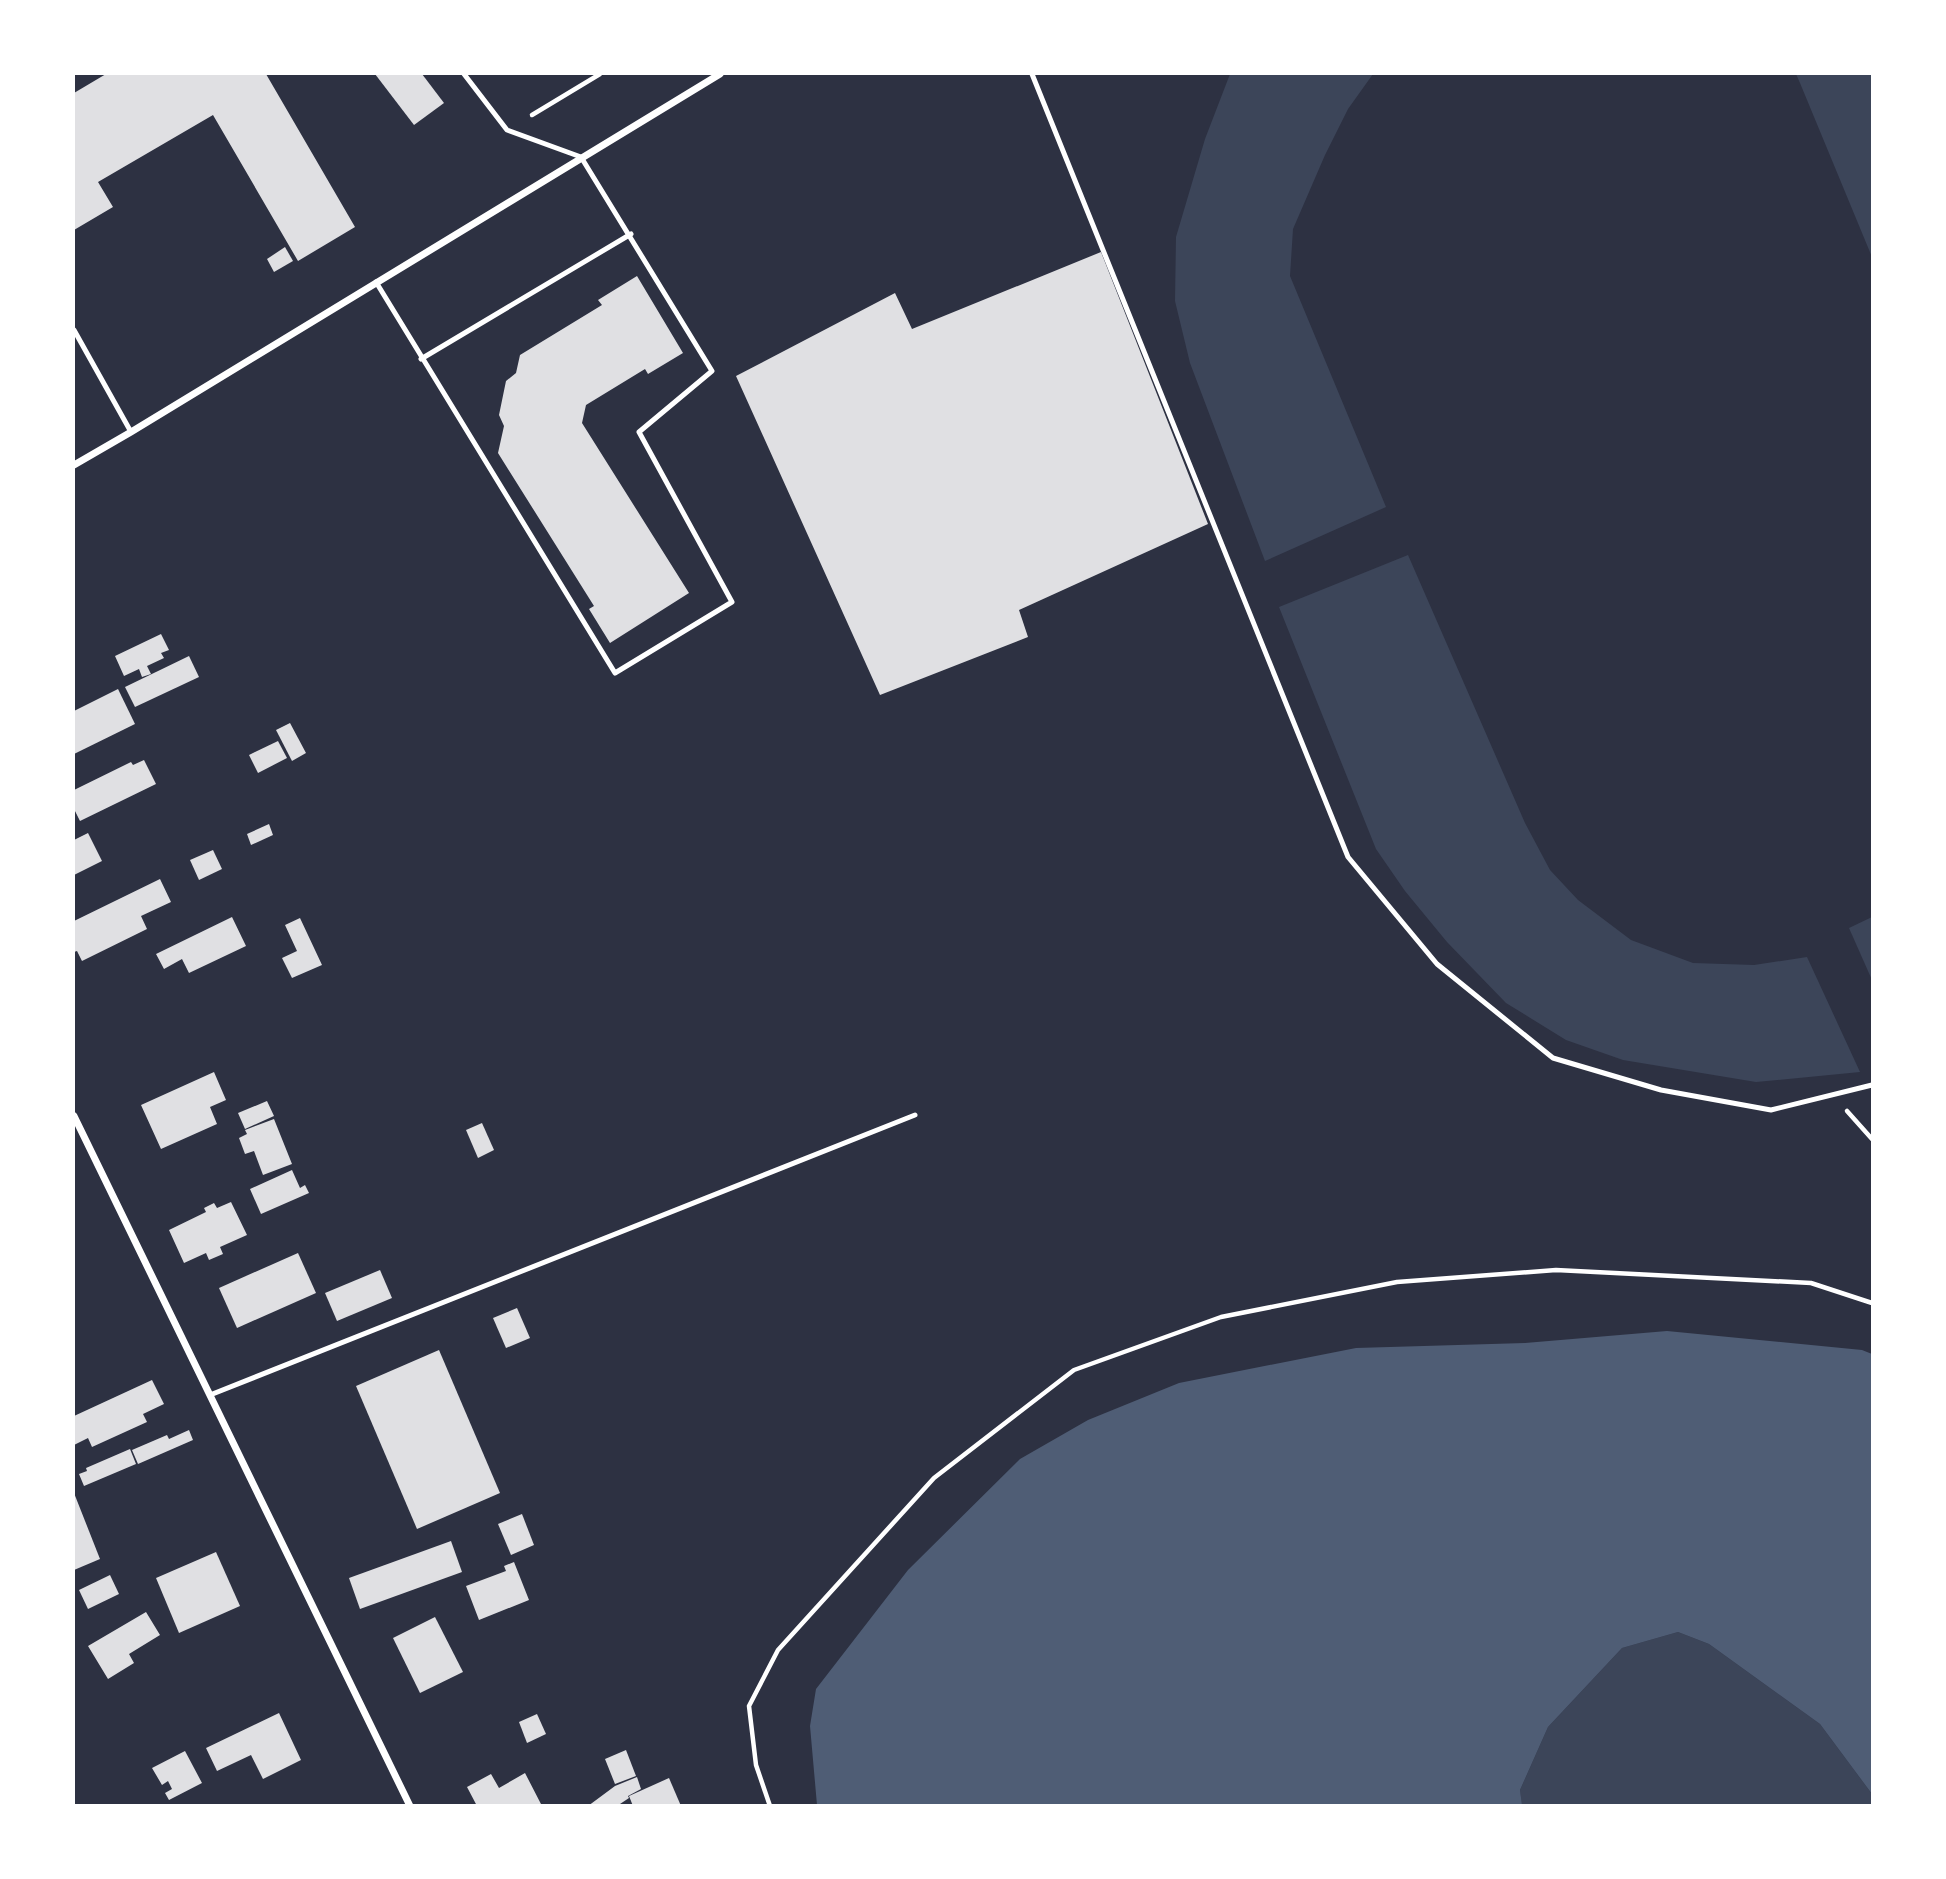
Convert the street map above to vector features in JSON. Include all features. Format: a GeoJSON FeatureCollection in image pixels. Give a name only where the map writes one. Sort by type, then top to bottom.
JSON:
{"type":"FeatureCollection","features":[{"type":"Feature","properties":{"kind":"street"},"geometry":{"type":"LineString","coordinates":[[74,465],[720,74]]}},
{"type":"Feature","properties":{"kind":"street"},"geometry":{"type":"LineString","coordinates":[[74,1116],[410,1805]]}},
{"type":"Feature","properties":{"kind":"lane"},"geometry":{"type":"LineString","coordinates":[[376,282],[615,673],[732,602],[639,432],[712,370],[631,234],[581,157],[507,130],[464,74]]}},
{"type":"Feature","properties":{"kind":"lane"},"geometry":{"type":"LineString","coordinates":[[1032,74],[1348,857],[1437,964],[1553,1058],[1661,1090],[1771,1110],[1872,1085]]}},
{"type":"Feature","properties":{"kind":"lane"},"geometry":{"type":"LineString","coordinates":[[421,359],[631,234]]}},
{"type":"Feature","properties":{"kind":"lane"},"geometry":{"type":"LineString","coordinates":[[74,330],[131,432]]}},
{"type":"Feature","properties":{"kind":"lane"},"geometry":{"type":"LineString","coordinates":[[210,1395],[915,1115]]}},
{"type":"Feature","properties":{"kind":"path"},"geometry":{"type":"LineString","coordinates":[[507,130],[600,74]]}},
{"type":"Feature","properties":{"kind":"path"},"geometry":{"type":"LineString","coordinates":[[1832,1095],[1872,1139]]}},
{"type":"Feature","properties":{"kind":"path"},"geometry":{"type":"LineString","coordinates":[[770,1805],[756,1765],[749,1706],[778,1650],[934,1478],[1074,1370],[1221,1317],[1396,1282],[1556,1270],[1811,1283],[1872,1303]]}},
{"type":"Feature","properties":{"kind":"shaded area"},"geometry":{"type":"Polygon","coordinates":[[[1230,74],[1373,74],[1348,109],[1293,229],[1290,276],[1386,507],[1265,561],[1190,363],[1175,301],[1176,237],[1205,139],[1230,74]]]}},
{"type":"Feature","properties":{"kind":"shaded area"},"geometry":{"type":"Polygon","coordinates":[[[1796,74],[1872,74],[1872,257],[1800,83],[1796,74]]]}},
{"type":"Feature","properties":{"kind":"shaded area"},"geometry":{"type":"Polygon","coordinates":[[[1408,555],[1525,823],[1550,870],[1578,900],[1631,940],[1693,963],[1754,965],[1807,957],[1860,1072],[1756,1082],[1623,1060],[1566,1040],[1506,1003],[1447,942],[1405,891],[1376,849],[1279,607],[1408,555]]]}},
{"type":"Feature","properties":{"kind":"shaded area"},"geometry":{"type":"Polygon","coordinates":[[[1872,917],[1872,980],[1849,928],[1872,917]]]}},
{"type":"Feature","properties":{"kind":"shaded area"},"geometry":{"type":"Polygon","coordinates":[[[1667,1331],[1862,1350],[1872,1354],[1872,1794],[1820,1724],[1709,1644],[1678,1632],[1622,1648],[1548,1727],[1520,1790],[1522,1805],[817,1805],[810,1726],[816,1689],[908,1570],[1020,1459],[1088,1420],[1179,1383],[1356,1348],[1525,1343],[1667,1331]]]}},
{"type":"Feature","properties":{"kind":"shaded area"},"geometry":{"type":"Polygon","coordinates":[[[1678,1632],[1709,1644],[1820,1724],[1872,1794],[1872,1805],[1522,1806],[1520,1790],[1548,1727],[1622,1648],[1678,1632]]]}},
{"type":"Feature","properties":{"kind":"building"},"geometry":{"type":"Polygon","coordinates":[[[106,74],[266,74],[355,227],[298,261],[213,115],[98,182],[113,207],[74,230],[74,93],[106,74]]]}},
{"type":"Feature","properties":{"kind":"building"},"geometry":{"type":"Polygon","coordinates":[[[375,74],[422,74],[444,103],[414,125],[375,74]]]}},
{"type":"Feature","properties":{"kind":"building"},"geometry":{"type":"Polygon","coordinates":[[[285,247],[293,261],[274,272],[267,259],[285,247]]]}},
{"type":"Feature","properties":{"kind":"building"},"geometry":{"type":"Polygon","coordinates":[[[1101,252],[1208,524],[1019,610],[1028,637],[880,695],[736,376],[895,293],[912,329],[1101,252]]]}},
{"type":"Feature","properties":{"kind":"building"},"geometry":{"type":"Polygon","coordinates":[[[637,276],[683,353],[648,374],[645,369],[586,405],[582,423],[689,593],[610,643],[589,609],[594,606],[498,453],[504,426],[499,415],[506,381],[516,373],[520,355],[602,305],[598,300],[637,276]]]}},
{"type":"Feature","properties":{"kind":"building"},"geometry":{"type":"Polygon","coordinates":[[[161,634],[169,650],[161,653],[164,658],[147,666],[151,674],[142,677],[139,669],[124,676],[115,656],[161,634]]]}},
{"type":"Feature","properties":{"kind":"building"},"geometry":{"type":"Polygon","coordinates":[[[189,656],[199,677],[135,707],[125,687],[189,656]]]}},
{"type":"Feature","properties":{"kind":"building"},"geometry":{"type":"Polygon","coordinates":[[[118,689],[135,724],[74,754],[74,711],[118,689]]]}},
{"type":"Feature","properties":{"kind":"building"},"geometry":{"type":"Polygon","coordinates":[[[290,723],[306,753],[292,761],[276,730],[290,723]]]}},
{"type":"Feature","properties":{"kind":"building"},"geometry":{"type":"Polygon","coordinates":[[[278,741],[287,758],[258,773],[249,755],[278,741]]]}},
{"type":"Feature","properties":{"kind":"building"},"geometry":{"type":"Polygon","coordinates":[[[144,760],[156,784],[80,821],[74,809],[74,790],[131,762],[133,765],[144,760]]]}},
{"type":"Feature","properties":{"kind":"building"},"geometry":{"type":"Polygon","coordinates":[[[269,824],[273,835],[251,845],[247,834],[269,824]]]}},
{"type":"Feature","properties":{"kind":"building"},"geometry":{"type":"Polygon","coordinates":[[[88,833],[102,861],[74,875],[74,840],[88,833]]]}},
{"type":"Feature","properties":{"kind":"building"},"geometry":{"type":"Polygon","coordinates":[[[213,850],[222,869],[199,880],[190,860],[213,850]]]}},
{"type":"Feature","properties":{"kind":"building"},"geometry":{"type":"Polygon","coordinates":[[[160,879],[171,902],[141,916],[147,929],[82,961],[77,951],[74,952],[74,921],[160,879]]]}},
{"type":"Feature","properties":{"kind":"building"},"geometry":{"type":"Polygon","coordinates":[[[232,917],[246,946],[189,973],[182,959],[164,969],[156,954],[232,917]]]}},
{"type":"Feature","properties":{"kind":"building"},"geometry":{"type":"Polygon","coordinates":[[[300,918],[322,965],[292,978],[282,958],[297,951],[285,925],[300,918]]]}},
{"type":"Feature","properties":{"kind":"building"},"geometry":{"type":"Polygon","coordinates":[[[214,1072],[226,1100],[210,1107],[217,1124],[161,1149],[141,1105],[214,1072]]]}},
{"type":"Feature","properties":{"kind":"building"},"geometry":{"type":"Polygon","coordinates":[[[267,1101],[274,1116],[245,1129],[238,1113],[267,1101]]]}},
{"type":"Feature","properties":{"kind":"building"},"geometry":{"type":"Polygon","coordinates":[[[274,1119],[292,1164],[263,1175],[254,1151],[245,1154],[239,1138],[247,1134],[245,1130],[274,1119]]]}},
{"type":"Feature","properties":{"kind":"building"},"geometry":{"type":"Polygon","coordinates":[[[482,1123],[494,1150],[478,1158],[466,1130],[482,1123]]]}},
{"type":"Feature","properties":{"kind":"building"},"geometry":{"type":"Polygon","coordinates":[[[292,1170],[300,1188],[305,1185],[309,1193],[261,1214],[250,1189],[292,1170]]]}},
{"type":"Feature","properties":{"kind":"building"},"geometry":{"type":"Polygon","coordinates":[[[231,1202],[247,1235],[220,1247],[223,1254],[209,1260],[206,1253],[184,1263],[169,1230],[206,1212],[204,1208],[214,1203],[217,1208],[231,1202]]]}},
{"type":"Feature","properties":{"kind":"building"},"geometry":{"type":"Polygon","coordinates":[[[298,1253],[316,1293],[237,1328],[219,1288],[298,1253]]]}},
{"type":"Feature","properties":{"kind":"building"},"geometry":{"type":"Polygon","coordinates":[[[380,1270],[392,1298],[337,1321],[325,1293],[380,1270]]]}},
{"type":"Feature","properties":{"kind":"building"},"geometry":{"type":"Polygon","coordinates":[[[517,1308],[530,1338],[506,1348],[493,1318],[517,1308]]]}},
{"type":"Feature","properties":{"kind":"building"},"geometry":{"type":"Polygon","coordinates":[[[439,1350],[500,1493],[417,1529],[356,1386],[439,1350]]]}},
{"type":"Feature","properties":{"kind":"building"},"geometry":{"type":"Polygon","coordinates":[[[152,1380],[164,1404],[143,1414],[147,1422],[92,1447],[88,1438],[74,1445],[74,1416],[152,1380]]]}},
{"type":"Feature","properties":{"kind":"building"},"geometry":{"type":"Polygon","coordinates":[[[189,1430],[193,1440],[138,1464],[132,1450],[167,1435],[169,1439],[189,1430]]]}},
{"type":"Feature","properties":{"kind":"building"},"geometry":{"type":"Polygon","coordinates":[[[130,1449],[136,1464],[84,1486],[79,1474],[87,1471],[86,1468],[130,1449]]]}},
{"type":"Feature","properties":{"kind":"building"},"geometry":{"type":"Polygon","coordinates":[[[74,1493],[100,1559],[74,1570],[74,1493]]]}},
{"type":"Feature","properties":{"kind":"building"},"geometry":{"type":"Polygon","coordinates":[[[522,1514],[534,1545],[511,1555],[498,1524],[522,1514]]]}},
{"type":"Feature","properties":{"kind":"building"},"geometry":{"type":"Polygon","coordinates":[[[451,1541],[462,1572],[360,1609],[349,1578],[451,1541]]]}},
{"type":"Feature","properties":{"kind":"building"},"geometry":{"type":"Polygon","coordinates":[[[216,1552],[240,1606],[179,1633],[156,1578],[216,1552]]]}},
{"type":"Feature","properties":{"kind":"building"},"geometry":{"type":"Polygon","coordinates":[[[514,1562],[529,1600],[479,1620],[466,1586],[506,1571],[504,1566],[514,1562]]]}},
{"type":"Feature","properties":{"kind":"building"},"geometry":{"type":"Polygon","coordinates":[[[110,1575],[119,1594],[88,1609],[79,1590],[110,1575]]]}},
{"type":"Feature","properties":{"kind":"building"},"geometry":{"type":"Polygon","coordinates":[[[146,1612],[160,1635],[129,1654],[134,1663],[108,1679],[88,1646],[146,1612]]]}},
{"type":"Feature","properties":{"kind":"building"},"geometry":{"type":"Polygon","coordinates":[[[435,1617],[463,1672],[420,1693],[393,1638],[435,1617]]]}},
{"type":"Feature","properties":{"kind":"building"},"geometry":{"type":"Polygon","coordinates":[[[279,1713],[301,1760],[263,1779],[251,1755],[217,1771],[206,1748],[279,1713]]]}},
{"type":"Feature","properties":{"kind":"building"},"geometry":{"type":"Polygon","coordinates":[[[537,1714],[546,1734],[527,1743],[519,1722],[537,1714]]]}},
{"type":"Feature","properties":{"kind":"building"},"geometry":{"type":"Polygon","coordinates":[[[626,1750],[636,1776],[615,1784],[605,1759],[626,1750]]]}},
{"type":"Feature","properties":{"kind":"building"},"geometry":{"type":"Polygon","coordinates":[[[185,1751],[202,1783],[169,1800],[165,1793],[172,1789],[168,1781],[162,1785],[152,1768],[185,1751]]]}},
{"type":"Feature","properties":{"kind":"building"},"geometry":{"type":"Polygon","coordinates":[[[525,1773],[542,1806],[477,1806],[467,1787],[491,1774],[499,1788],[525,1773]]]}},
{"type":"Feature","properties":{"kind":"building"},"geometry":{"type":"Polygon","coordinates":[[[637,1777],[641,1789],[617,1806],[588,1806],[615,1786],[637,1777]]]}},
{"type":"Feature","properties":{"kind":"building"},"geometry":{"type":"Polygon","coordinates":[[[669,1778],[681,1806],[633,1806],[629,1796],[669,1778]]]}}]}
